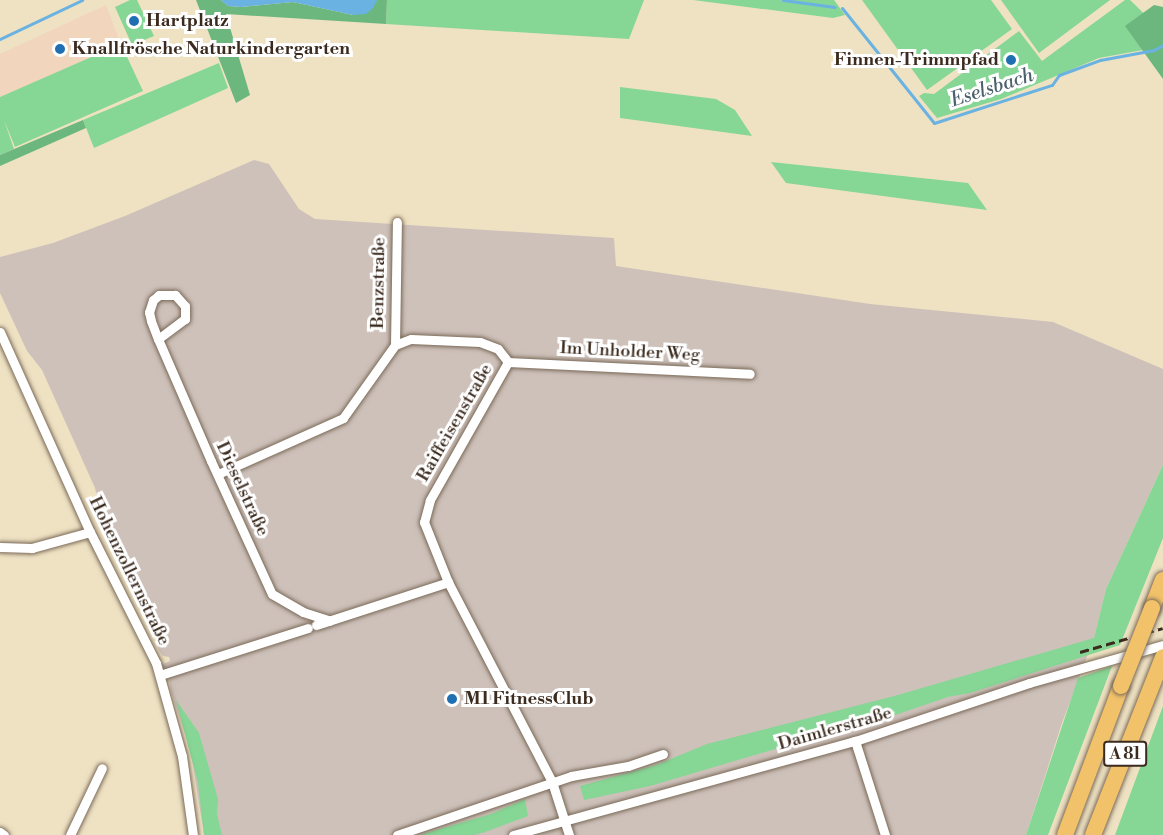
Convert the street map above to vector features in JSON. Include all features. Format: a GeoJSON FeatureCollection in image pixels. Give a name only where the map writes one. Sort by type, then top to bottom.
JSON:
{"type":"FeatureCollection","features":[{"type":"Feature","properties":{"kind":"highway","name":"A 81"},"geometry":{"type":"LineString","coordinates":[[1065,835],[1163,580]]}},
{"type":"Feature","properties":{"kind":"highway","name":"A 81"},"geometry":{"type":"LineString","coordinates":[[1094,835],[1163,657]]}},
{"type":"Feature","properties":{"kind":"street","name":"Benzstraße"},"geometry":{"type":"LineString","coordinates":[[395,345],[397,222]]}},
{"type":"Feature","properties":{"kind":"street","name":"Dieselstraße"},"geometry":{"type":"LineString","coordinates":[[158,339],[185,319],[185,306],[175,295],[159,295],[150,305],[149,312],[158,339],[272,594],[303,612],[330,621]]}},
{"type":"Feature","properties":{"kind":"street","name":"Hohenzollernstraße"},"geometry":{"type":"LineString","coordinates":[[0,332],[90,532],[160,675],[182,756],[193,835]]}},
{"type":"Feature","properties":{"kind":"street","name":"Raiffeisenstraße"},"geometry":{"type":"LineString","coordinates":[[395,345],[411,339],[486,343],[498,349],[508,362],[425,511],[425,529],[448,582],[552,782],[569,835]]}},
{"type":"Feature","properties":{"kind":"street"},"geometry":{"type":"LineString","coordinates":[[218,474],[344,418],[395,345]]}},
{"type":"Feature","properties":{"kind":"street","name":"Im Unholder Weg"},"geometry":{"type":"LineString","coordinates":[[508,362],[750,374]]}},
{"type":"Feature","properties":{"kind":"street"},"geometry":{"type":"LineString","coordinates":[[0,548],[32,548],[90,532]]}},
{"type":"Feature","properties":{"kind":"street"},"geometry":{"type":"LineString","coordinates":[[160,675],[448,582]]}},
{"type":"Feature","properties":{"kind":"street","name":"Daimlerstraße"},"geometry":{"type":"LineString","coordinates":[[513,835],[855,741],[1029,683],[1163,645]]}},
{"type":"Feature","properties":{"kind":"street"},"geometry":{"type":"LineString","coordinates":[[855,741],[885,835]]}},
{"type":"Feature","properties":{"kind":"street"},"geometry":{"type":"LineString","coordinates":[[398,835],[552,782],[628,765],[663,754]]}},
{"type":"Feature","properties":{"kind":"street"},"geometry":{"type":"LineString","coordinates":[[70,835],[102,768]]}},
{"type":"Feature","properties":{"kind":"street"},"geometry":{"type":"LineString","coordinates":[[0,832],[4,835]]}},
{"type":"Feature","properties":{"kind":"shaded area","name":"Knallfrösche Naturkindergarten"},"geometry":{"type":"Polygon","coordinates":[[[106,5],[121,44],[0,97],[0,54],[106,5]]]}},
{"type":"Feature","properties":{"kind":"shaded area"},"geometry":{"type":"Polygon","coordinates":[[[254,160],[269,164],[299,209],[315,219],[614,238],[616,266],[870,304],[1053,322],[1163,369],[1163,465],[1106,589],[1094,638],[1062,723],[1026,835],[204,835],[191,753],[171,691],[168,671],[160,665],[170,661],[169,657],[163,656],[159,651],[141,599],[119,563],[104,527],[95,488],[42,370],[27,351],[0,293],[0,257],[53,243],[125,216],[254,160]]]}},
{"type":"Feature","properties":{"kind":"green space","name":"Hartplatz"},"geometry":{"type":"Polygon","coordinates":[[[130,0],[137,0],[154,36],[132,45],[115,7],[130,0]]]}},
{"type":"Feature","properties":{"kind":"green space"},"geometry":{"type":"Polygon","coordinates":[[[196,0],[221,0],[228,6],[241,7],[293,2],[353,15],[377,0],[387,0],[386,24],[226,14],[250,95],[236,103],[196,0]]]}},
{"type":"Feature","properties":{"kind":"green space"},"geometry":{"type":"Polygon","coordinates":[[[387,0],[644,0],[629,39],[386,24],[387,0]]]}},
{"type":"Feature","properties":{"kind":"green space"},"geometry":{"type":"Polygon","coordinates":[[[693,0],[834,0],[845,15],[833,18],[693,0]]]}},
{"type":"Feature","properties":{"kind":"green space"},"geometry":{"type":"Polygon","coordinates":[[[862,0],[991,0],[1012,29],[927,90],[862,0]]]}},
{"type":"Feature","properties":{"kind":"green space"},"geometry":{"type":"Polygon","coordinates":[[[1001,0],[1110,0],[1039,53],[1001,0]]]}},
{"type":"Feature","properties":{"kind":"green space","name":"Finnen-Trimmpfad"},"geometry":{"type":"Polygon","coordinates":[[[1125,0],[1130,0],[1163,32],[1154,48],[1099,58],[1001,99],[937,118],[919,96],[924,93],[934,94],[1019,31],[1042,61],[1125,0]]]}},
{"type":"Feature","properties":{"kind":"green space"},"geometry":{"type":"Polygon","coordinates":[[[1154,5],[1163,7],[1163,79],[1125,26],[1154,5]]]}},
{"type":"Feature","properties":{"kind":"green space"},"geometry":{"type":"Polygon","coordinates":[[[121,44],[143,91],[15,147],[4,120],[14,149],[0,155],[0,97],[121,44]]]}},
{"type":"Feature","properties":{"kind":"green space"},"geometry":{"type":"Polygon","coordinates":[[[219,63],[228,88],[94,148],[83,120],[219,63]]]}},
{"type":"Feature","properties":{"kind":"green space"},"geometry":{"type":"Polygon","coordinates":[[[620,87],[716,99],[735,110],[752,136],[620,118],[620,87]]]}},
{"type":"Feature","properties":{"kind":"green space"},"geometry":{"type":"Polygon","coordinates":[[[83,120],[86,128],[0,166],[0,155],[83,120]]]}},
{"type":"Feature","properties":{"kind":"green space"},"geometry":{"type":"Polygon","coordinates":[[[771,162],[968,183],[987,210],[786,183],[771,162]]]}},
{"type":"Feature","properties":{"kind":"green space"},"geometry":{"type":"Polygon","coordinates":[[[1163,465],[1163,538],[1120,645],[970,693],[948,697],[825,739],[809,739],[650,786],[584,800],[580,786],[656,765],[707,744],[898,695],[1094,638],[1106,589],[1163,465]]]}},
{"type":"Feature","properties":{"kind":"green space"},"geometry":{"type":"Polygon","coordinates":[[[1112,666],[1048,835],[1026,835],[1078,678],[1112,666]]]}},
{"type":"Feature","properties":{"kind":"green space"},"geometry":{"type":"Polygon","coordinates":[[[176,700],[199,733],[218,799],[217,814],[222,835],[204,835],[198,783],[176,700]]]}},
{"type":"Feature","properties":{"kind":"green space"},"geometry":{"type":"Polygon","coordinates":[[[1163,706],[1163,835],[1115,835],[1163,706]]]}},
{"type":"Feature","properties":{"kind":"green space"},"geometry":{"type":"Polygon","coordinates":[[[525,799],[528,816],[485,832],[474,835],[419,835],[491,814],[525,799]]]}},
{"type":"Feature","properties":{"kind":"water"},"geometry":{"type":"Polygon","coordinates":[[[221,0],[377,0],[366,14],[353,15],[293,2],[241,7],[228,6],[221,0]]]}},
{"type":"Feature","properties":{"kind":"waterway","name":"Eselsbach"},"geometry":{"type":"LineString","coordinates":[[0,39],[82,0]]}},
{"type":"Feature","properties":{"kind":"waterway","name":"Eselsbach"},"geometry":{"type":"LineString","coordinates":[[783,0],[835,7]]}},
{"type":"Feature","properties":{"kind":"waterway","name":"Eselsbach"},"geometry":{"type":"LineString","coordinates":[[842,8],[934,123],[1052,85],[1059,75],[1100,60],[1154,50],[1163,45]]}},
{"type":"Feature","properties":{"kind":"railway"},"geometry":{"type":"LineString","coordinates":[[1080,652],[1163,628]]}},
{"type":"Feature","properties":{"kind":"place","name":"Hartplatz"},"geometry":{"type":"Point","coordinates":[134,21]}},
{"type":"Feature","properties":{"kind":"place","name":"Knallfrösche Naturkindergarten"},"geometry":{"type":"Point","coordinates":[60,49]}},
{"type":"Feature","properties":{"kind":"place","name":"Finnen-Trimmpfad"},"geometry":{"type":"Point","coordinates":[1011,60]}},
{"type":"Feature","properties":{"kind":"place","name":"M1 FitnessClub"},"geometry":{"type":"Point","coordinates":[452,699]}}]}
